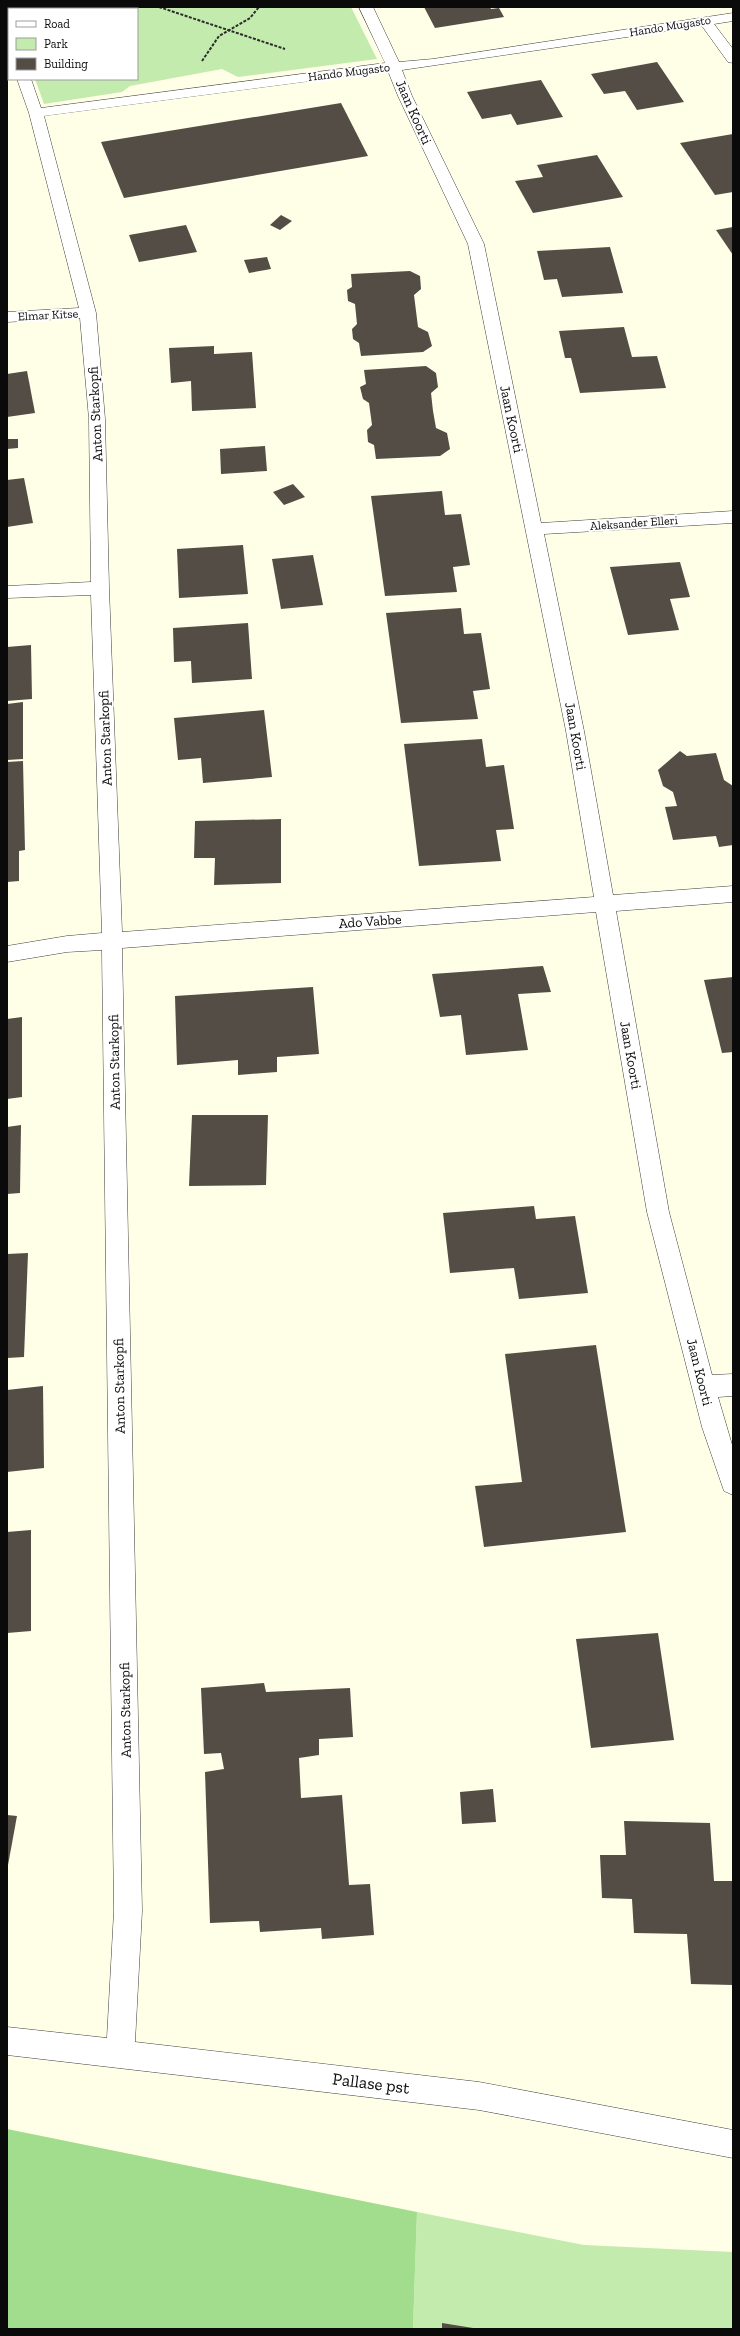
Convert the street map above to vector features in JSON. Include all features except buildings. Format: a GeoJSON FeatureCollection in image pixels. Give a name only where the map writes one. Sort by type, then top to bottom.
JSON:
{"type":"FeatureCollection","features":[{"type":"Feature","properties":{"kind":"street","name":"Jaan Koorti"},"geometry":{"type":"LineString","coordinates":[[366,7],[394,67],[405,96],[476,244],[575,731],[658,1212],[714,1427],[733,1483]]}},
{"type":"Feature","properties":{"kind":"street","name":"Hando Mugasto"},"geometry":{"type":"LineString","coordinates":[[36,113],[433,63],[733,16]]}},
{"type":"Feature","properties":{"kind":"street"},"geometry":{"type":"LineString","coordinates":[[705,21],[733,59]]}},
{"type":"Feature","properties":{"kind":"street","name":"Anton Starkopfi"},"geometry":{"type":"LineString","coordinates":[[24,80],[36,113],[88,312],[97,419],[100,588],[112,941],[128,1911],[120,2053]]}},
{"type":"Feature","properties":{"kind":"street","name":"Elmar Kitse"},"geometry":{"type":"LineString","coordinates":[[7,317],[88,312]]}},
{"type":"Feature","properties":{"kind":"street","name":"Aleksander Elleri"},"geometry":{"type":"LineString","coordinates":[[535,530],[733,517]]}},
{"type":"Feature","properties":{"kind":"street"},"geometry":{"type":"LineString","coordinates":[[7,592],[100,588]]}},
{"type":"Feature","properties":{"kind":"street","name":"Ado Vabbe"},"geometry":{"type":"LineString","coordinates":[[7,954],[67,944],[733,894]]}},
{"type":"Feature","properties":{"kind":"street"},"geometry":{"type":"LineString","coordinates":[[704,1387],[733,1385]]}},
{"type":"Feature","properties":{"kind":"street","name":"Pallase pst"},"geometry":{"type":"LineString","coordinates":[[7,2041],[479,2096],[733,2144]]}},
{"type":"Feature","properties":{"kind":"path"},"geometry":{"type":"LineString","coordinates":[[159,7],[287,49]]}},
{"type":"Feature","properties":{"kind":"path"},"geometry":{"type":"LineString","coordinates":[[227,30],[257,13],[259,7]]}},
{"type":"Feature","properties":{"kind":"green space"},"geometry":{"type":"Polygon","coordinates":[[[351,7],[377,59],[238,77],[222,69],[130,86],[122,92],[44,104],[35,80],[138,80],[138,8],[10,8],[351,7]]]}},
{"type":"Feature","properties":{"kind":"green space"},"geometry":{"type":"Polygon","coordinates":[[[7,2129],[417,2212],[413,2329],[7,2329],[7,2129]]]}},
{"type":"Feature","properties":{"kind":"green space"},"geometry":{"type":"Polygon","coordinates":[[[417,2212],[584,2245],[733,2252],[733,2329],[413,2329],[417,2212]]]}}]}
